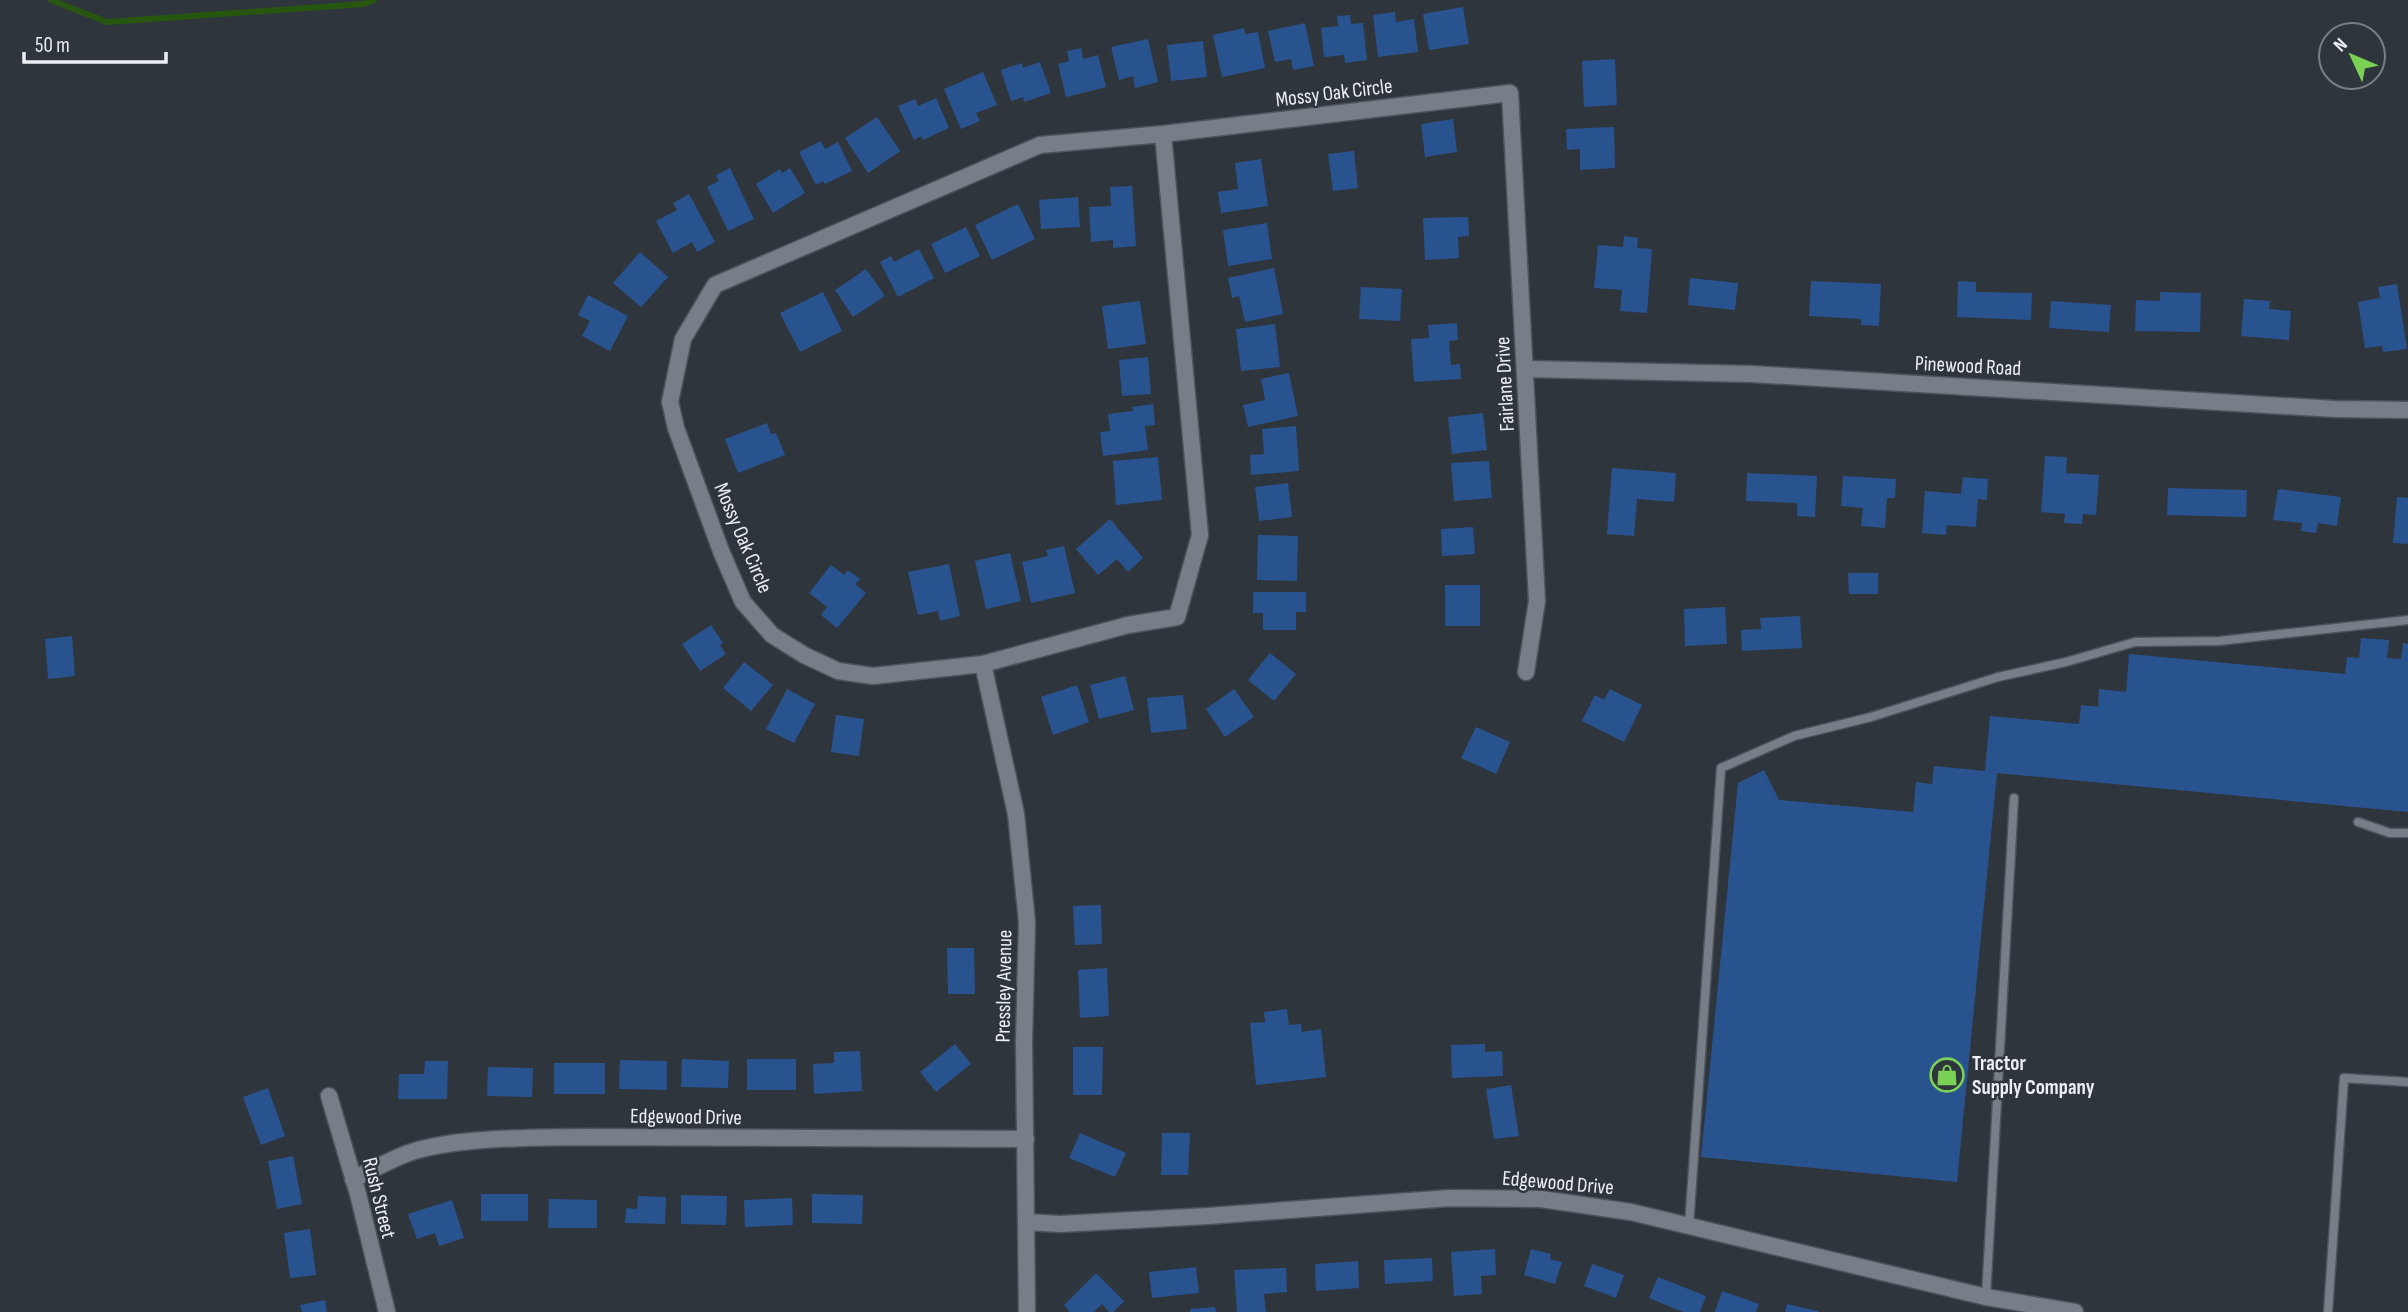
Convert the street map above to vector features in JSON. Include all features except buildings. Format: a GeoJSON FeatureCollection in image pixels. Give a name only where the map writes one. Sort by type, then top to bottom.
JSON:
{"type":"FeatureCollection","features":[{"type":"Feature","properties":{"kind":"street","name":"Mossy Oak Circle"},"geometry":{"type":"LineString","coordinates":[[1163,134],[1200,534],[1177,617],[1128,625],[983,664],[873,676],[838,671],[804,655],[772,635],[743,602],[721,551],[676,428],[670,402],[683,339],[715,285],[1040,145],[1163,134],[1510,93]]}},
{"type":"Feature","properties":{"kind":"street","name":"Fairlane Drive"},"geometry":{"type":"LineString","coordinates":[[1510,93],[1537,601],[1526,672]]}},
{"type":"Feature","properties":{"kind":"street","name":"Pinewood Road"},"geometry":{"type":"LineString","coordinates":[[1526,369],[1752,374],[2335,409],[2408,410]]}},
{"type":"Feature","properties":{"kind":"street","name":"Pressley Avenue"},"geometry":{"type":"LineString","coordinates":[[983,664],[1016,814],[1027,922],[1024,1041],[1027,1312]]}},
{"type":"Feature","properties":{"kind":"street","name":"Rush Street"},"geometry":{"type":"LineString","coordinates":[[329,1096],[387,1312]]}},
{"type":"Feature","properties":{"kind":"street","name":"Edgewood Drive"},"geometry":{"type":"LineString","coordinates":[[353,1179],[415,1151],[434,1146],[513,1139],[1026,1139]]}},
{"type":"Feature","properties":{"kind":"street","name":"Edgewood Drive"},"geometry":{"type":"LineString","coordinates":[[1026,1222],[1060,1224],[1208,1216],[1450,1198],[1541,1199],[1608,1207],[1689,1226],[1984,1305],[2075,1312]]}},
{"type":"Feature","properties":{"kind":"lane"},"geometry":{"type":"LineString","coordinates":[[1689,1226],[1721,768],[1794,736],[1871,717],[1998,677],[2066,662],[2135,642],[2219,641],[2408,620]]}},
{"type":"Feature","properties":{"kind":"lane"},"geometry":{"type":"LineString","coordinates":[[1984,1305],[2014,798]]}},
{"type":"Feature","properties":{"kind":"lane"},"geometry":{"type":"LineString","coordinates":[[2358,822],[2390,833],[2408,833]]}},
{"type":"Feature","properties":{"kind":"lane"},"geometry":{"type":"LineString","coordinates":[[2328,1312],[2344,1078],[2408,1083]]}},
{"type":"Feature","properties":{"kind":"waterway"},"geometry":{"type":"LineString","coordinates":[[51,0],[107,22],[364,4],[374,0]]}},
{"type":"Feature","properties":{"kind":"place","name":"Tractor Supply Company"},"geometry":{"type":"Point","coordinates":[1947,1075]}}]}
